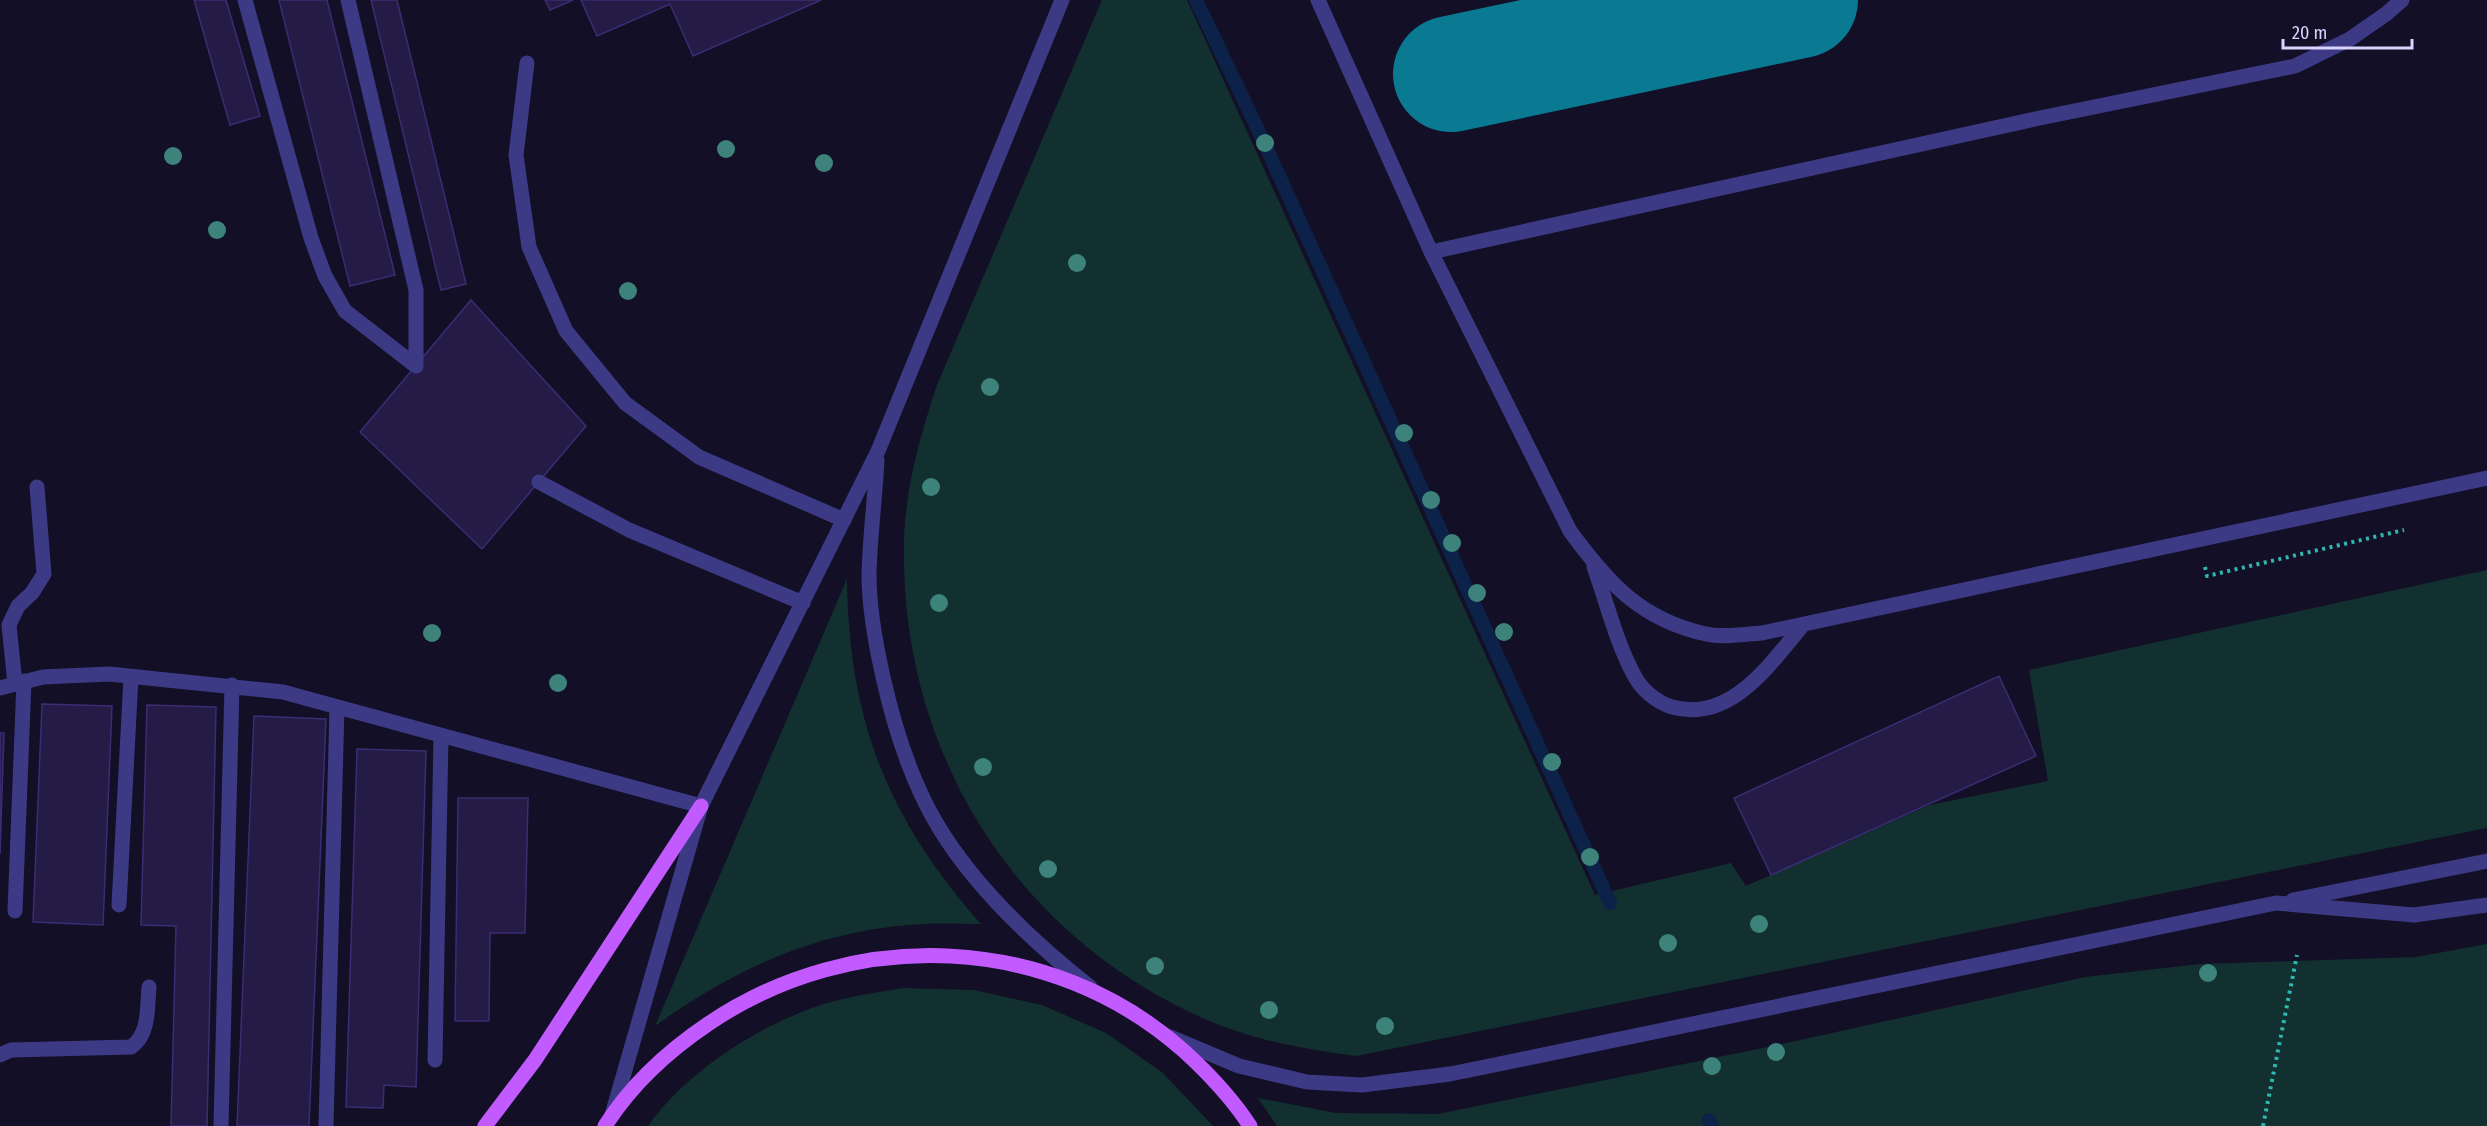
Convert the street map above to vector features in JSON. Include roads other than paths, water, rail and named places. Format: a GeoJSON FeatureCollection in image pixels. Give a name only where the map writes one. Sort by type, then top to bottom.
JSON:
{"type":"FeatureCollection","features":[{"type":"Feature","properties":{"kind":"main road"},"geometry":{"type":"LineString","coordinates":[[485,1126],[535,1060],[701,806]]}},
{"type":"Feature","properties":{"kind":"main road"},"geometry":{"type":"LineString","coordinates":[[609,1121],[647,1074],[687,1038],[732,1008],[781,983],[832,966],[886,957],[951,956],[994,960],[1036,971],[1097,993],[1132,1012],[1165,1035],[1205,1071],[1241,1112],[1250,1126]]}},
{"type":"Feature","properties":{"kind":"street"},"geometry":{"type":"LineString","coordinates":[[245,0],[311,238],[325,276],[345,311],[416,366],[416,290],[348,0]]}},
{"type":"Feature","properties":{"kind":"street"},"geometry":{"type":"LineString","coordinates":[[609,1121],[701,806],[878,451],[1062,0]]}},
{"type":"Feature","properties":{"kind":"street"},"geometry":{"type":"LineString","coordinates":[[1431,252],[2036,119],[2295,66],[2350,39],[2402,0]]}},
{"type":"Feature","properties":{"kind":"street"},"geometry":{"type":"LineString","coordinates":[[1319,1],[1431,252],[1570,531],[1592,562],[1624,596],[1664,620],[1708,635],[1762,633],[2487,478]]}},
{"type":"Feature","properties":{"kind":"street"},"geometry":{"type":"LineString","coordinates":[[527,63],[516,155],[529,247],[566,332],[625,403],[699,457],[844,520]]}},
{"type":"Feature","properties":{"kind":"street"},"geometry":{"type":"LineString","coordinates":[[878,451],[869,576],[878,652],[890,707],[907,759],[938,825],[978,880],[1054,959],[1097,993]]}},
{"type":"Feature","properties":{"kind":"street"},"geometry":{"type":"LineString","coordinates":[[539,482],[629,530],[802,603]]}},
{"type":"Feature","properties":{"kind":"street"},"geometry":{"type":"LineString","coordinates":[[15,911],[13,684],[9,625],[18,606],[32,593],[44,574],[37,487]]}},
{"type":"Feature","properties":{"kind":"street"},"geometry":{"type":"LineString","coordinates":[[1592,562],[1634,677],[1649,694],[1665,705],[1683,710],[1705,709],[1726,702],[1746,688],[1803,625]]}},
{"type":"Feature","properties":{"kind":"street"},"geometry":{"type":"LineString","coordinates":[[13,684],[43,677],[109,674],[283,692],[701,806]]}},
{"type":"Feature","properties":{"kind":"street"},"geometry":{"type":"LineString","coordinates":[[119,905],[130,677]]}},
{"type":"Feature","properties":{"kind":"street"},"geometry":{"type":"LineString","coordinates":[[221,1126],[232,685]]}},
{"type":"Feature","properties":{"kind":"street"},"geometry":{"type":"LineString","coordinates":[[326,1126],[337,707]]}},
{"type":"Feature","properties":{"kind":"street"},"geometry":{"type":"LineString","coordinates":[[435,1060],[441,735]]}},
{"type":"Feature","properties":{"kind":"street"},"geometry":{"type":"LineString","coordinates":[[1165,1035],[1239,1066],[1307,1082],[1362,1085],[1450,1074],[2487,861]]}},
{"type":"Feature","properties":{"kind":"street"},"geometry":{"type":"LineString","coordinates":[[2277,903],[2414,915],[2487,905]]}},
{"type":"Feature","properties":{"kind":"street"},"geometry":{"type":"LineString","coordinates":[[0,1055],[11,1050],[131,1047],[139,1041],[145,1029],[149,987]]}},
{"type":"Feature","properties":{"kind":"waterway"},"geometry":{"type":"LineString","coordinates":[[1196,0],[1261,136],[1610,903]]}},
{"type":"Feature","properties":{"kind":"waterway"},"geometry":{"type":"LineString","coordinates":[[1709,1120],[1712,1126]]}}]}
